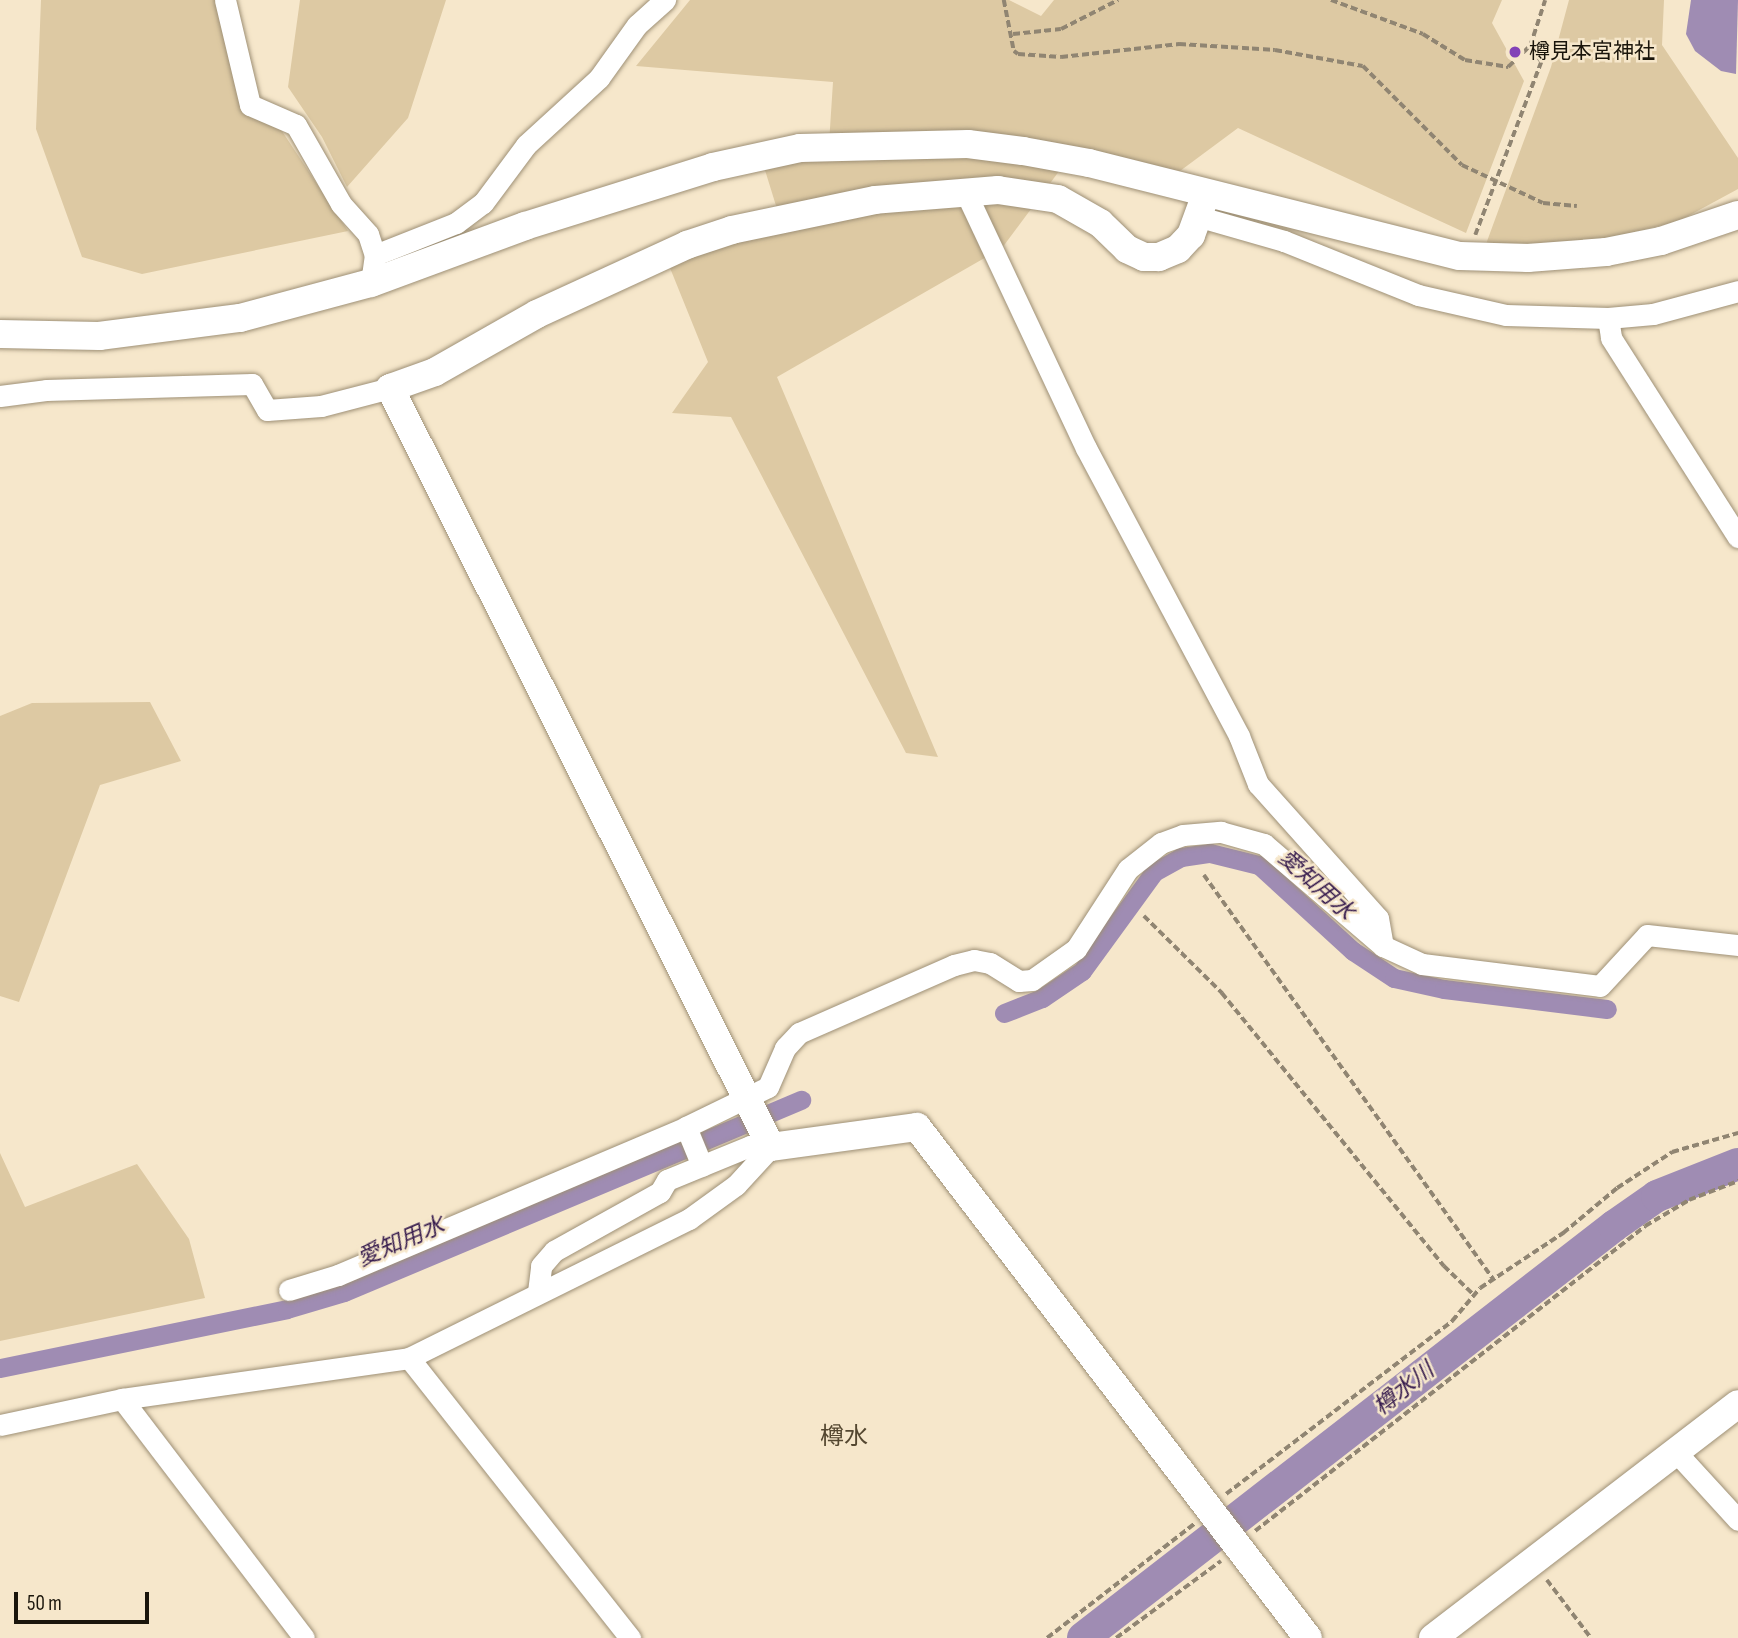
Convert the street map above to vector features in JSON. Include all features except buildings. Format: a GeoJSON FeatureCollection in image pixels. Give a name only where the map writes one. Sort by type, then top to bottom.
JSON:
{"type":"FeatureCollection","features":[{"type":"Feature","properties":{"kind":"street"},"geometry":{"type":"LineString","coordinates":[[225,0],[250,105],[296,125],[341,204],[368,234],[374,255],[372,283]]}},
{"type":"Feature","properties":{"kind":"street"},"geometry":{"type":"LineString","coordinates":[[637,25],[639,0]]}},
{"type":"Feature","properties":{"kind":"street"},"geometry":{"type":"LineString","coordinates":[[374,255],[456,223],[483,203],[526,145],[599,78],[637,25],[665,0]]}},
{"type":"Feature","properties":{"kind":"street"},"geometry":{"type":"LineString","coordinates":[[0,334],[87,336],[174,329],[240,318],[372,283],[525,226],[688,175],[800,148],[968,145],[1089,163],[1203,206],[1418,295],[1506,316],[1608,318],[1653,314],[1738,291]]}},
{"type":"Feature","properties":{"kind":"street"},"geometry":{"type":"LineString","coordinates":[[0,396],[46,390],[252,384],[267,410],[321,406],[390,388],[435,372],[537,314],[699,242],[875,200],[965,191],[1022,192],[1058,199],[1077,207],[1127,249],[1144,257],[1178,249],[1203,206]]}},
{"type":"Feature","properties":{"kind":"street"},"geometry":{"type":"LineString","coordinates":[[965,191],[1086,448],[1239,736],[1258,785],[1378,918],[1383,946]]}},
{"type":"Feature","properties":{"kind":"street"},"geometry":{"type":"LineString","coordinates":[[1203,206],[1460,256],[1528,258],[1606,252],[1661,241],[1738,215]]}},
{"type":"Feature","properties":{"kind":"street"},"geometry":{"type":"LineString","coordinates":[[1608,318],[1611,338],[1738,537]]}},
{"type":"Feature","properties":{"kind":"street"},"geometry":{"type":"LineString","coordinates":[[390,388],[769,1139]]}},
{"type":"Feature","properties":{"kind":"street"},"geometry":{"type":"LineString","coordinates":[[289,1290],[338,1275],[686,1127],[749,1097],[768,1087],[785,1048],[799,1033],[954,965],[974,960],[990,963],[1019,981],[1032,980],[1049,970],[1088,933],[1128,869],[1161,843],[1183,835],[1221,832],[1264,844],[1383,946],[1422,964],[1584,987],[1600,986],[1611,977],[1647,935],[1738,945]]}},
{"type":"Feature","properties":{"kind":"street"},"geometry":{"type":"LineString","coordinates":[[686,1127],[702,1166]]}},
{"type":"Feature","properties":{"kind":"street"},"geometry":{"type":"LineString","coordinates":[[538,1292],[541,1266],[554,1251],[660,1192],[667,1180],[769,1139],[917,1128],[1131,1413],[1211,1506],[1308,1638]]}},
{"type":"Feature","properties":{"kind":"street"},"geometry":{"type":"LineString","coordinates":[[0,1425],[122,1399],[409,1358],[689,1219],[736,1185],[769,1139]]}},
{"type":"Feature","properties":{"kind":"street"},"geometry":{"type":"LineString","coordinates":[[409,1358],[630,1638]]}},
{"type":"Feature","properties":{"kind":"street"},"geometry":{"type":"LineString","coordinates":[[122,1399],[304,1638]]}},
{"type":"Feature","properties":{"kind":"street"},"geometry":{"type":"LineString","coordinates":[[1433,1638],[1738,1404]]}},
{"type":"Feature","properties":{"kind":"street"},"geometry":{"type":"LineString","coordinates":[[1675,1451],[1738,1520]]}},
{"type":"Feature","properties":{"kind":"path"},"geometry":{"type":"LineString","coordinates":[[1004,0],[1018,54],[1060,57],[1179,44],[1349,61],[1375,74],[1390,95],[1462,165],[1543,203],[1577,206]]}},
{"type":"Feature","properties":{"kind":"path"},"geometry":{"type":"LineString","coordinates":[[1013,34],[1061,29],[1118,0]]}},
{"type":"Feature","properties":{"kind":"path"},"geometry":{"type":"LineString","coordinates":[[1331,0],[1402,24],[1465,60],[1494,66],[1517,63],[1530,46],[1545,0]]}},
{"type":"Feature","properties":{"kind":"path"},"geometry":{"type":"LineString","coordinates":[[1474,239],[1541,62],[1530,46]]}},
{"type":"Feature","properties":{"kind":"path"},"geometry":{"type":"LineString","coordinates":[[1204,874],[1493,1279]]}},
{"type":"Feature","properties":{"kind":"path"},"geometry":{"type":"LineString","coordinates":[[1144,916],[1222,993],[1453,1277],[1474,1295]]}},
{"type":"Feature","properties":{"kind":"path"},"geometry":{"type":"LineString","coordinates":[[1047,1638],[1211,1506],[1452,1321],[1474,1295],[1493,1279],[1563,1233],[1647,1167],[1672,1152],[1738,1133]]}},
{"type":"Feature","properties":{"kind":"path"},"geometry":{"type":"LineString","coordinates":[[1116,1638],[1645,1226],[1689,1200],[1738,1181]]}},
{"type":"Feature","properties":{"kind":"path"},"geometry":{"type":"LineString","coordinates":[[1533,1561],[1591,1638]]}},
{"type":"Feature","properties":{"kind":"shaded area"},"geometry":{"type":"Polygon","coordinates":[[[41,0],[220,0],[231,54],[348,231],[142,274],[82,257],[36,129],[41,0]]]}},
{"type":"Feature","properties":{"kind":"shaded area"},"geometry":{"type":"Polygon","coordinates":[[[300,0],[446,0],[408,118],[347,187],[322,137],[288,87],[300,0]]]}},
{"type":"Feature","properties":{"kind":"shaded area"},"geometry":{"type":"Polygon","coordinates":[[[690,0],[1009,0],[1041,16],[1054,0],[1502,0],[1492,23],[1524,81],[1466,233],[1238,128],[1180,171],[1074,151],[1002,248],[777,377],[938,757],[906,753],[731,417],[672,413],[708,362],[668,263],[782,225],[764,167],[828,159],[833,82],[636,66],[690,0]]]}},
{"type":"Feature","properties":{"kind":"shaded area"},"geometry":{"type":"Polygon","coordinates":[[[1569,0],[1664,0],[1662,45],[1738,158],[1738,189],[1679,221],[1594,242],[1486,244],[1551,67],[1569,0]]]}},
{"type":"Feature","properties":{"kind":"shaded area"},"geometry":{"type":"Polygon","coordinates":[[[1691,0],[1738,0],[1736,74],[1721,71],[1695,51],[1686,34],[1691,0]]]}},
{"type":"Feature","properties":{"kind":"shaded area"},"geometry":{"type":"Polygon","coordinates":[[[150,702],[181,761],[100,785],[19,1002],[0,996],[0,716],[32,703],[150,702]]]}},
{"type":"Feature","properties":{"kind":"shaded area"},"geometry":{"type":"Polygon","coordinates":[[[0,1153],[25,1207],[137,1164],[189,1239],[205,1298],[0,1341],[0,1153]]]}},
{"type":"Feature","properties":{"kind":"waterway","name":"愛知用水"},"geometry":{"type":"LineString","coordinates":[[1004,1013],[1042,998],[1082,971],[1154,872],[1181,857],[1210,853],[1259,865],[1353,951],[1394,978],[1444,989],[1607,1009]]}},
{"type":"Feature","properties":{"kind":"waterway","name":"愛知用水"},"geometry":{"type":"LineString","coordinates":[[0,1368],[287,1309],[344,1292],[801,1100]]}},
{"type":"Feature","properties":{"kind":"waterway","name":"樽水川"},"geometry":{"type":"LineString","coordinates":[[1083,1638],[1614,1226],[1657,1196],[1738,1164]]}},
{"type":"Feature","properties":{"kind":"place","name":"樽見本宮神社"},"geometry":{"type":"Point","coordinates":[1515,52]}},
{"type":"Feature","properties":{"kind":"district","name":"樽水"},"geometry":{"type":"Point","coordinates":[844,1437]}}]}
